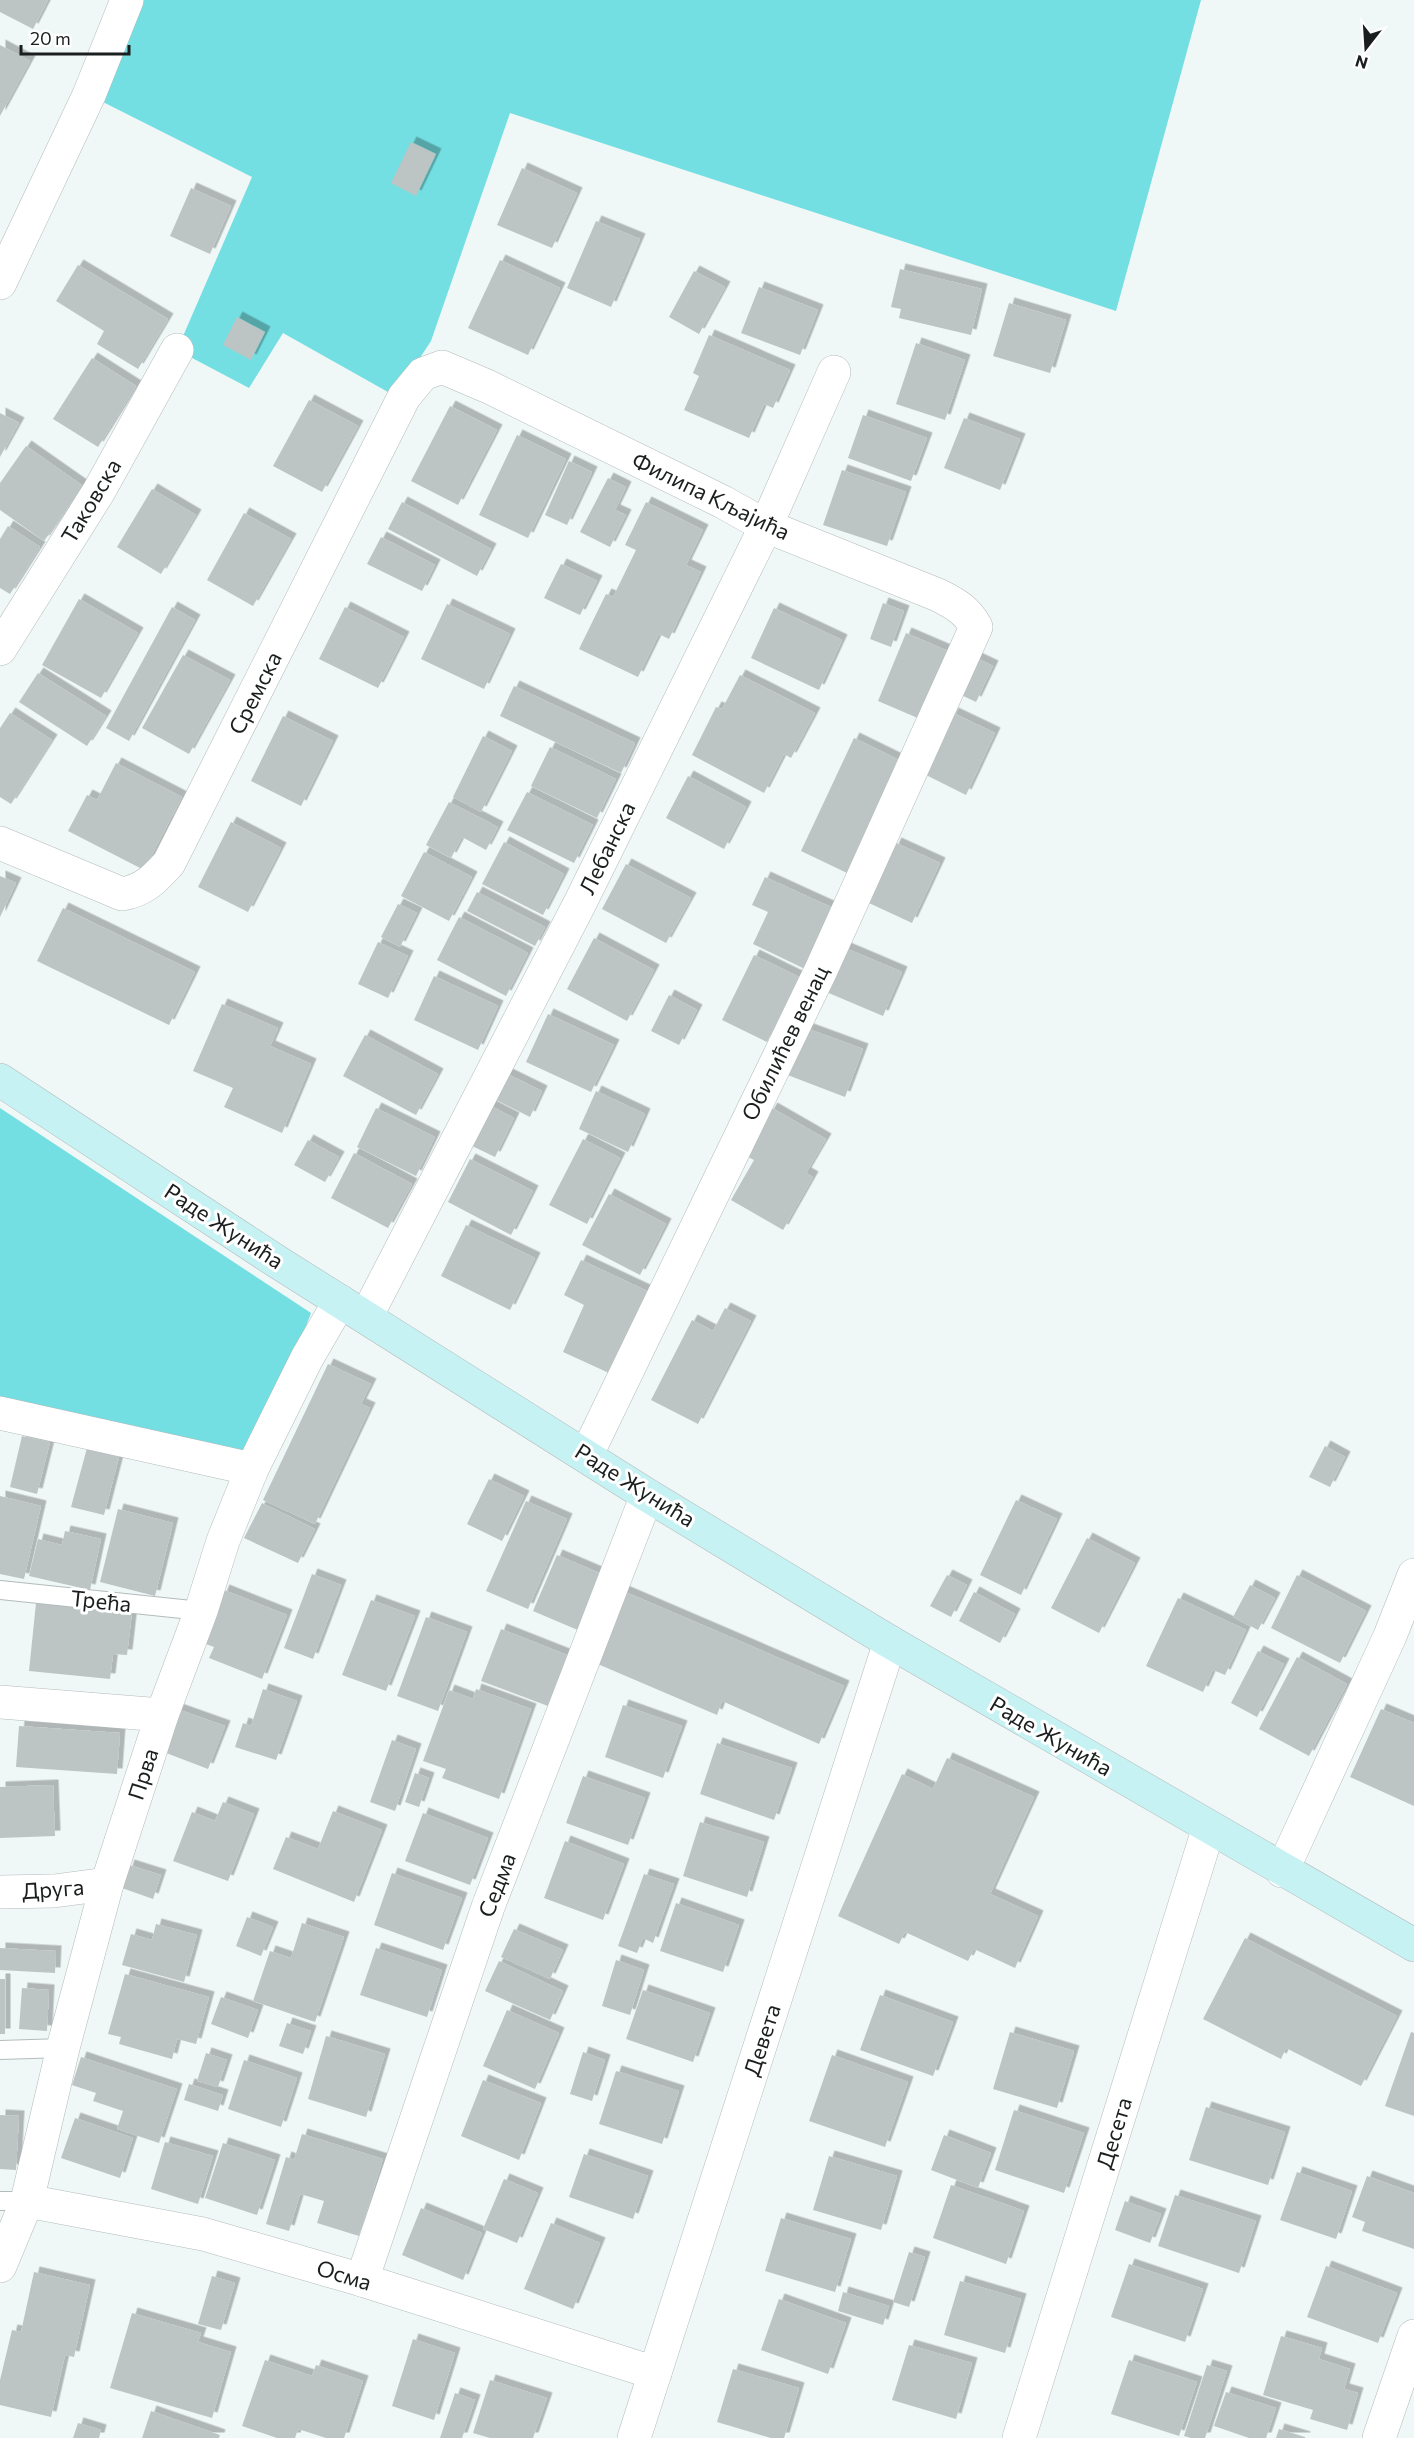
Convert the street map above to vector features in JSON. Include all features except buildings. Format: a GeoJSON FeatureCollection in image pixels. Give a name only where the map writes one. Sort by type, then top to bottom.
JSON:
{"type":"FeatureCollection","features":[{"type":"Feature","properties":{"kind":"main road","name":"Раде Жунића"},"geometry":{"type":"LineString","coordinates":[[0,1080],[353,1309],[587,1454],[647,1495],[890,1642],[1282,1871],[1414,1945]]}},
{"type":"Feature","properties":{"kind":"street"},"geometry":{"type":"LineString","coordinates":[[0,283],[89,95],[127,0]]}},
{"type":"Feature","properties":{"kind":"street","name":"Таковска"},"geometry":{"type":"LineString","coordinates":[[0,649],[99,491],[177,350]]}},
{"type":"Feature","properties":{"kind":"street","name":"Филипа Кљајића"},"geometry":{"type":"LineString","coordinates":[[442,367],[500,392],[723,502],[766,526],[938,595],[957,605],[970,616],[976,627]]}},
{"type":"Feature","properties":{"kind":"street","name":"Сремска"},"geometry":{"type":"LineString","coordinates":[[0,843],[122,894],[138,891],[151,883],[169,862],[404,397],[423,374],[442,367]]}},
{"type":"Feature","properties":{"kind":"street","name":"Лебанска"},"geometry":{"type":"LineString","coordinates":[[353,1309],[580,903],[766,526],[834,372]]}},
{"type":"Feature","properties":{"kind":"street","name":"Обилићев венац"},"geometry":{"type":"LineString","coordinates":[[587,1454],[821,970],[976,627]]}},
{"type":"Feature","properties":{"kind":"street","name":"Прва"},"geometry":{"type":"LineString","coordinates":[[0,2266],[14,2201],[63,2048],[107,1884],[162,1715],[201,1611],[223,1541],[252,1469],[307,1358],[353,1309]]}},
{"type":"Feature","properties":{"kind":"street"},"geometry":{"type":"LineString","coordinates":[[0,1413],[252,1469]]}},
{"type":"Feature","properties":{"kind":"street","name":"Седма"},"geometry":{"type":"LineString","coordinates":[[362,2280],[488,1907],[647,1495]]}},
{"type":"Feature","properties":{"kind":"street"},"geometry":{"type":"LineString","coordinates":[[1282,1871],[1390,1636],[1414,1575]]}},
{"type":"Feature","properties":{"kind":"street","name":"Девета"},"geometry":{"type":"LineString","coordinates":[[634,2438],[890,1642]]}},
{"type":"Feature","properties":{"kind":"street"},"geometry":{"type":"LineString","coordinates":[[0,1702],[162,1715]]}},
{"type":"Feature","properties":{"kind":"street","name":"Десета"},"geometry":{"type":"LineString","coordinates":[[1019,2438],[1209,1827]]}},
{"type":"Feature","properties":{"kind":"street","name":"Друга"},"geometry":{"type":"LineString","coordinates":[[0,1892],[54,1891],[107,1884]]}},
{"type":"Feature","properties":{"kind":"street","name":"Осма"},"geometry":{"type":"LineString","coordinates":[[14,2201],[203,2234],[362,2280],[655,2373]]}},
{"type":"Feature","properties":{"kind":"street"},"geometry":{"type":"LineString","coordinates":[[1379,2438],[1414,2336]]}},
{"type":"Feature","properties":{"kind":"lane","name":"Трећа"},"geometry":{"type":"LineString","coordinates":[[0,1590],[201,1611]]}},
{"type":"Feature","properties":{"kind":"lane"},"geometry":{"type":"LineString","coordinates":[[0,2050],[63,2048]]}},
{"type":"Feature","properties":{"kind":"shaded area"},"geometry":{"type":"Polygon","coordinates":[[[127,0],[1201,0],[1116,311],[510,113],[431,341],[395,396],[283,333],[249,388],[177,350],[252,177],[89,95],[127,0]]]}},
{"type":"Feature","properties":{"kind":"shaded area"},"geometry":{"type":"Polygon","coordinates":[[[0,1108],[311,1313],[252,1469],[0,1408],[0,1108]]]}}]}
